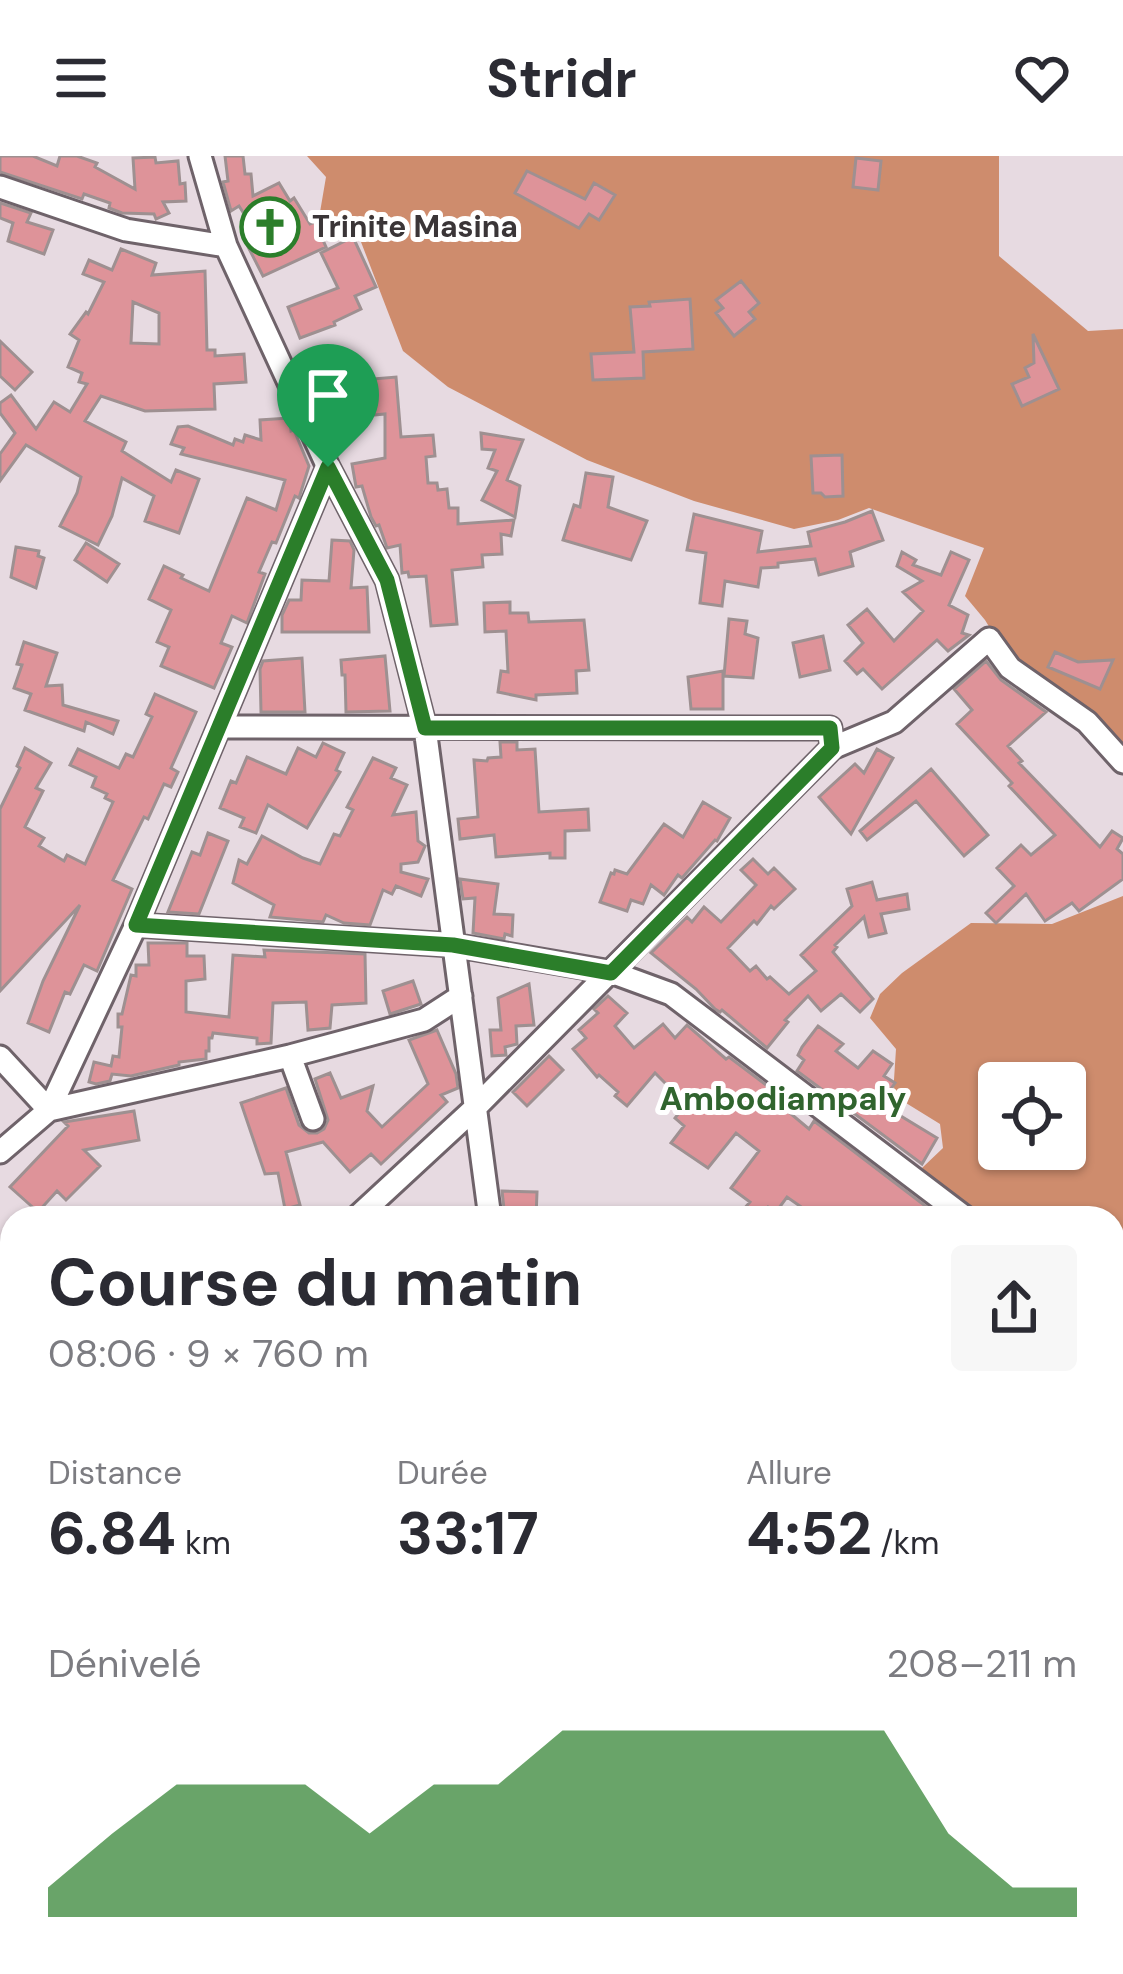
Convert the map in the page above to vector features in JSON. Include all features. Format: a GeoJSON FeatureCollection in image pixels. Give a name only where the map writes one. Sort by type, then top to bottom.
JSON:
{"type":"FeatureCollection","features":[{"type":"Feature","properties":{"kind":"street"},"geometry":{"type":"LineString","coordinates":[[200,156],[226,246],[328,467],[387,580],[425,728],[488,1206]]}},
{"type":"Feature","properties":{"kind":"street"},"geometry":{"type":"LineString","coordinates":[[0,187],[126,230],[226,246]]}},
{"type":"Feature","properties":{"kind":"street"},"geometry":{"type":"LineString","coordinates":[[0,1152],[49,1110],[136,925],[328,467]]}},
{"type":"Feature","properties":{"kind":"street"},"geometry":{"type":"LineString","coordinates":[[369,1206],[475,1108],[832,748],[894,722],[988,639],[1010,668],[1087,722],[1123,762]]}},
{"type":"Feature","properties":{"kind":"street"},"geometry":{"type":"LineString","coordinates":[[220,727],[830,728],[832,748]]}},
{"type":"Feature","properties":{"kind":"street"},"geometry":{"type":"LineString","coordinates":[[136,925],[453,945],[611,973],[671,994],[950,1206]]}},
{"type":"Feature","properties":{"kind":"street"},"geometry":{"type":"LineString","coordinates":[[49,1110],[290,1056],[424,1020],[461,996]]}},
{"type":"Feature","properties":{"kind":"street"},"geometry":{"type":"LineString","coordinates":[[290,1056],[313,1119]]}},
{"type":"Feature","properties":{"kind":"street"},"geometry":{"type":"LineString","coordinates":[[0,1057],[49,1110]]}},
{"type":"Feature","properties":{"kind":"shaded area"},"geometry":{"type":"Polygon","coordinates":[[[307,156],[999,156],[999,256],[1088,331],[1123,329],[1123,749],[1084,707],[1005,653],[965,596],[984,548],[869,508],[794,529],[694,501],[587,460],[448,387],[403,351],[356,229],[319,218],[326,177],[307,156]]]}},
{"type":"Feature","properties":{"kind":"shaded area"},"geometry":{"type":"Polygon","coordinates":[[[1123,896],[1123,1206],[965,1206],[922,1168],[943,1148],[940,1124],[893,1095],[896,1049],[870,1018],[880,994],[971,923],[1052,924],[1123,896]]]}},
{"type":"Feature","properties":{"kind":"building"},"geometry":{"type":"Polygon","coordinates":[[[0,156],[33,156],[57,166],[60,156],[77,156],[97,163],[95,167],[135,189],[133,158],[178,161],[186,201],[163,202],[169,213],[156,219],[154,214],[122,213],[84,194],[82,199],[0,172],[0,156]]]}},
{"type":"Feature","properties":{"kind":"building"},"geometry":{"type":"Polygon","coordinates":[[[225,156],[243,156],[253,196],[279,183],[310,224],[315,222],[326,247],[263,276],[242,235],[253,228],[239,206],[231,211],[223,182],[228,181],[225,156]]]}},
{"type":"Feature","properties":{"kind":"building"},"geometry":{"type":"Polygon","coordinates":[[[856,158],[881,161],[878,190],[853,187],[856,158]]]}},
{"type":"Feature","properties":{"kind":"building"},"geometry":{"type":"Polygon","coordinates":[[[527,171],[585,199],[594,183],[615,195],[599,220],[589,214],[579,228],[515,193],[527,171]]]}},
{"type":"Feature","properties":{"kind":"building"},"geometry":{"type":"Polygon","coordinates":[[[0,203],[31,213],[27,222],[53,230],[44,254],[8,241],[13,223],[0,218],[0,203]]]}},
{"type":"Feature","properties":{"kind":"building"},"geometry":{"type":"Polygon","coordinates":[[[353,237],[376,287],[355,296],[361,309],[300,338],[288,307],[338,288],[321,253],[353,237]]]}},
{"type":"Feature","properties":{"kind":"building"},"geometry":{"type":"Polygon","coordinates":[[[121,249],[156,263],[152,275],[205,271],[207,350],[215,350],[215,356],[244,354],[246,382],[214,384],[215,409],[145,411],[101,396],[85,421],[126,442],[122,451],[171,482],[176,470],[199,479],[179,533],[145,521],[154,496],[122,478],[98,545],[60,526],[81,477],[26,445],[0,481],[0,454],[15,433],[0,413],[0,403],[11,395],[36,429],[54,402],[70,412],[87,384],[79,382],[82,373],[68,367],[79,340],[70,334],[88,314],[104,282],[83,274],[89,260],[112,270],[121,249]],[[133,302],[131,343],[159,344],[159,313],[133,302]]]}},
{"type":"Feature","properties":{"kind":"building"},"geometry":{"type":"Polygon","coordinates":[[[741,281],[759,303],[749,312],[755,319],[734,336],[716,313],[723,308],[716,300],[741,281]]]}},
{"type":"Feature","properties":{"kind":"building"},"geometry":{"type":"Polygon","coordinates":[[[690,299],[693,349],[643,352],[644,378],[593,380],[591,354],[634,352],[630,307],[690,299]]]}},
{"type":"Feature","properties":{"kind":"building"},"geometry":{"type":"Polygon","coordinates":[[[1033,334],[1059,389],[1022,406],[1012,384],[1029,377],[1025,368],[1034,363],[1033,334]]]}},
{"type":"Feature","properties":{"kind":"building"},"geometry":{"type":"Polygon","coordinates":[[[0,341],[32,372],[15,390],[0,376],[0,341]]]}},
{"type":"Feature","properties":{"kind":"building"},"geometry":{"type":"Polygon","coordinates":[[[396,377],[401,437],[433,435],[435,456],[426,457],[428,483],[437,483],[438,490],[447,489],[449,508],[458,508],[458,524],[514,520],[511,536],[501,534],[502,554],[482,555],[483,567],[452,570],[457,624],[431,626],[426,576],[402,573],[400,545],[387,548],[362,486],[356,487],[352,464],[385,458],[385,414],[353,417],[357,429],[338,435],[328,403],[317,408],[311,394],[337,382],[396,377]]]}},
{"type":"Feature","properties":{"kind":"building"},"geometry":{"type":"Polygon","coordinates":[[[289,418],[309,466],[299,498],[295,496],[259,572],[265,574],[247,623],[232,616],[221,643],[232,647],[214,688],[161,666],[169,647],[157,642],[171,610],[149,599],[164,566],[209,591],[247,498],[276,510],[285,480],[181,454],[184,448],[171,444],[178,427],[188,426],[233,445],[235,439],[243,442],[245,435],[261,440],[260,420],[289,418]]]}},
{"type":"Feature","properties":{"kind":"building"},"geometry":{"type":"Polygon","coordinates":[[[481,433],[523,440],[507,480],[520,486],[515,517],[482,500],[497,471],[488,468],[495,450],[482,449],[481,433]]]}},
{"type":"Feature","properties":{"kind":"building"},"geometry":{"type":"Polygon","coordinates":[[[842,455],[843,496],[813,493],[811,456],[842,455]]]}},
{"type":"Feature","properties":{"kind":"building"},"geometry":{"type":"Polygon","coordinates":[[[586,473],[613,477],[608,507],[647,521],[631,560],[563,540],[574,505],[580,507],[586,473]]]}},
{"type":"Feature","properties":{"kind":"building"},"geometry":{"type":"Polygon","coordinates":[[[872,511],[883,540],[850,552],[853,566],[819,575],[815,559],[778,563],[778,567],[761,568],[758,587],[725,581],[722,606],[700,603],[706,553],[687,550],[694,514],[762,531],[758,552],[811,546],[808,532],[872,511]]]}},
{"type":"Feature","properties":{"kind":"building"},"geometry":{"type":"Polygon","coordinates":[[[332,540],[350,541],[354,550],[351,588],[367,587],[369,632],[282,632],[282,615],[289,600],[301,600],[302,580],[329,581],[332,540]]]}},
{"type":"Feature","properties":{"kind":"building"},"geometry":{"type":"Polygon","coordinates":[[[86,543],[119,564],[107,582],[75,560],[86,543]]]}},
{"type":"Feature","properties":{"kind":"building"},"geometry":{"type":"Polygon","coordinates":[[[16,547],[39,551],[38,556],[44,558],[36,588],[11,577],[16,547]]]}},
{"type":"Feature","properties":{"kind":"building"},"geometry":{"type":"Polygon","coordinates":[[[902,552],[916,560],[913,565],[941,575],[951,552],[969,560],[949,605],[968,615],[962,633],[969,635],[948,651],[937,640],[882,689],[863,669],[857,674],[845,661],[863,643],[848,625],[867,609],[894,641],[923,611],[903,592],[922,581],[897,566],[902,552]]]}},
{"type":"Feature","properties":{"kind":"building"},"geometry":{"type":"Polygon","coordinates":[[[510,602],[510,613],[528,613],[529,622],[584,620],[589,670],[576,671],[577,693],[536,695],[536,700],[498,692],[501,671],[508,672],[506,631],[485,632],[484,603],[510,602]]]}},
{"type":"Feature","properties":{"kind":"building"},"geometry":{"type":"Polygon","coordinates":[[[729,619],[747,621],[745,634],[758,638],[753,678],[724,676],[729,619]]]}},
{"type":"Feature","properties":{"kind":"building"},"geometry":{"type":"Polygon","coordinates":[[[823,636],[830,670],[800,677],[793,643],[823,636]]]}},
{"type":"Feature","properties":{"kind":"building"},"geometry":{"type":"Polygon","coordinates":[[[24,642],[57,653],[46,686],[62,685],[63,705],[118,721],[113,734],[86,722],[84,731],[25,710],[31,694],[14,688],[24,642]]]}},
{"type":"Feature","properties":{"kind":"building"},"geometry":{"type":"Polygon","coordinates":[[[1055,652],[1078,662],[1113,660],[1100,689],[1048,667],[1055,652]]]}},
{"type":"Feature","properties":{"kind":"building"},"geometry":{"type":"Polygon","coordinates":[[[385,656],[390,711],[346,712],[341,660],[385,656]]]}},
{"type":"Feature","properties":{"kind":"building"},"geometry":{"type":"Polygon","coordinates":[[[302,658],[305,712],[261,712],[263,661],[302,658]]]}},
{"type":"Feature","properties":{"kind":"building"},"geometry":{"type":"Polygon","coordinates":[[[986,661],[1001,680],[1046,712],[1008,746],[1022,761],[1019,763],[1100,847],[1112,831],[1123,838],[1117,849],[1123,854],[1123,879],[1079,911],[1072,903],[1045,921],[1026,894],[996,923],[986,913],[1014,886],[997,868],[1021,845],[1031,855],[1055,835],[957,724],[972,710],[954,689],[986,661]]]}},
{"type":"Feature","properties":{"kind":"building"},"geometry":{"type":"Polygon","coordinates":[[[723,671],[723,709],[691,709],[688,677],[723,671]]]}},
{"type":"Feature","properties":{"kind":"building"},"geometry":{"type":"Polygon","coordinates":[[[155,694],[196,712],[171,768],[178,772],[171,787],[164,784],[148,819],[144,817],[113,880],[132,889],[97,971],[84,965],[70,994],[65,992],[49,1032],[28,1023],[80,905],[0,991],[0,809],[25,748],[51,763],[36,788],[43,791],[25,827],[44,838],[39,846],[64,861],[67,855],[85,864],[113,802],[92,787],[96,777],[70,765],[78,749],[119,768],[126,754],[133,757],[152,717],[146,714],[155,694]]]}},
{"type":"Feature","properties":{"kind":"building"},"geometry":{"type":"Polygon","coordinates":[[[500,742],[517,742],[517,750],[535,749],[539,812],[588,809],[589,830],[565,831],[565,858],[550,858],[550,853],[496,857],[494,835],[460,839],[458,819],[478,817],[474,760],[501,757],[500,742]]]}},
{"type":"Feature","properties":{"kind":"building"},"geometry":{"type":"Polygon","coordinates":[[[323,743],[344,753],[336,770],[340,772],[307,828],[268,805],[256,833],[240,827],[244,818],[220,808],[247,757],[286,774],[298,748],[316,757],[323,743]]]}},
{"type":"Feature","properties":{"kind":"building"},"geometry":{"type":"Polygon","coordinates":[[[877,749],[893,758],[851,834],[819,797],[855,764],[864,773],[877,749]]]}},
{"type":"Feature","properties":{"kind":"building"},"geometry":{"type":"Polygon","coordinates":[[[373,758],[396,768],[391,778],[407,785],[393,815],[416,812],[418,841],[425,846],[418,862],[401,864],[401,872],[428,879],[421,896],[396,886],[392,894],[383,890],[370,925],[344,923],[326,915],[323,922],[270,917],[274,905],[233,883],[239,860],[247,864],[262,836],[320,864],[334,834],[340,836],[353,810],[347,807],[373,758]]]}},
{"type":"Feature","properties":{"kind":"building"},"geometry":{"type":"Polygon","coordinates":[[[931,769],[988,835],[964,856],[916,801],[867,840],[860,831],[931,769]]]}},
{"type":"Feature","properties":{"kind":"building"},"geometry":{"type":"Polygon","coordinates":[[[703,802],[730,818],[717,841],[682,878],[678,875],[664,895],[651,885],[643,904],[631,900],[627,911],[600,902],[611,873],[627,874],[664,824],[683,837],[703,802]]]}},
{"type":"Feature","properties":{"kind":"building"},"geometry":{"type":"Polygon","coordinates":[[[208,833],[228,841],[199,914],[168,912],[192,852],[200,855],[208,833]]]}},
{"type":"Feature","properties":{"kind":"building"},"geometry":{"type":"Polygon","coordinates":[[[753,859],[768,874],[774,868],[795,889],[728,948],[750,971],[756,966],[789,994],[816,971],[801,955],[852,906],[847,889],[872,882],[877,900],[907,894],[909,909],[881,914],[886,933],[869,937],[864,917],[835,945],[833,952],[873,999],[860,1012],[841,994],[821,1011],[808,996],[767,1048],[651,953],[704,907],[721,922],[756,885],[741,870],[753,859]]]}},
{"type":"Feature","properties":{"kind":"building"},"geometry":{"type":"Polygon","coordinates":[[[460,879],[498,884],[494,914],[513,915],[512,936],[505,934],[504,939],[473,933],[475,898],[463,899],[460,879]]]}},
{"type":"Feature","properties":{"kind":"building"},"geometry":{"type":"Polygon","coordinates":[[[148,943],[187,943],[187,956],[204,956],[205,979],[186,981],[186,1012],[229,1017],[233,955],[265,957],[264,950],[365,954],[366,1003],[332,1005],[330,1028],[308,1030],[306,1002],[273,1003],[271,1043],[213,1033],[206,1059],[89,1082],[94,1062],[111,1066],[113,1056],[119,1057],[122,1027],[118,1027],[118,1014],[122,1014],[131,975],[136,976],[136,965],[149,965],[148,943]]]}},
{"type":"Feature","properties":{"kind":"building"},"geometry":{"type":"Polygon","coordinates":[[[413,981],[421,1004],[390,1014],[383,991],[413,981]]]}},
{"type":"Feature","properties":{"kind":"building"},"geometry":{"type":"Polygon","coordinates":[[[529,984],[534,1025],[516,1026],[517,1044],[505,1047],[506,1055],[492,1056],[490,1030],[501,1030],[498,998],[529,984]]]}},
{"type":"Feature","properties":{"kind":"building"},"geometry":{"type":"Polygon","coordinates":[[[608,996],[627,1013],[615,1026],[634,1048],[663,1024],[675,1038],[687,1025],[770,1088],[766,1093],[809,1129],[814,1121],[925,1206],[800,1206],[787,1197],[780,1206],[746,1206],[750,1202],[731,1188],[759,1151],[736,1133],[708,1168],[671,1143],[684,1126],[675,1118],[686,1104],[655,1073],[627,1106],[615,1096],[618,1092],[597,1077],[573,1049],[586,1038],[579,1030],[598,1013],[594,1009],[608,996]]]}},
{"type":"Feature","properties":{"kind":"building"},"geometry":{"type":"Polygon","coordinates":[[[818,1026],[843,1044],[836,1051],[858,1068],[873,1051],[892,1064],[884,1076],[895,1083],[886,1096],[891,1100],[886,1107],[937,1138],[922,1164],[797,1071],[804,1060],[798,1055],[818,1026]]]}},
{"type":"Feature","properties":{"kind":"building"},"geometry":{"type":"Polygon","coordinates":[[[437,1030],[458,1088],[441,1095],[447,1102],[381,1164],[371,1154],[350,1172],[323,1142],[286,1152],[300,1205],[284,1206],[278,1173],[265,1174],[241,1103],[286,1088],[299,1125],[317,1133],[328,1120],[315,1079],[330,1073],[341,1098],[373,1086],[367,1111],[382,1127],[428,1084],[409,1040],[437,1030]]]}},
{"type":"Feature","properties":{"kind":"building"},"geometry":{"type":"Polygon","coordinates":[[[549,1056],[563,1070],[527,1106],[513,1092],[549,1056]]]}},
{"type":"Feature","properties":{"kind":"building"},"geometry":{"type":"Polygon","coordinates":[[[134,1111],[139,1140],[84,1150],[100,1166],[66,1200],[57,1191],[43,1206],[31,1206],[10,1187],[68,1126],[64,1122],[134,1111]]]}},
{"type":"Feature","properties":{"kind":"building"},"geometry":{"type":"Polygon","coordinates":[[[502,1191],[537,1192],[536,1206],[504,1206],[502,1191]]]}},
{"type":"Feature","properties":{"kind":"place","name":"Trinite Masina"},"geometry":{"type":"Point","coordinates":[270,227]}},
{"type":"Feature","properties":{"kind":"district","name":"Ambodiampaly"},"geometry":{"type":"Point","coordinates":[783,1098]}},
{"type":"Feature","properties":{"kind":"route"},"geometry":{"type":"LineString","coordinates":[[328,467],[387,580],[425,728],[830,728],[832,748],[611,973],[453,945],[136,925],[328,467]]}}]}
